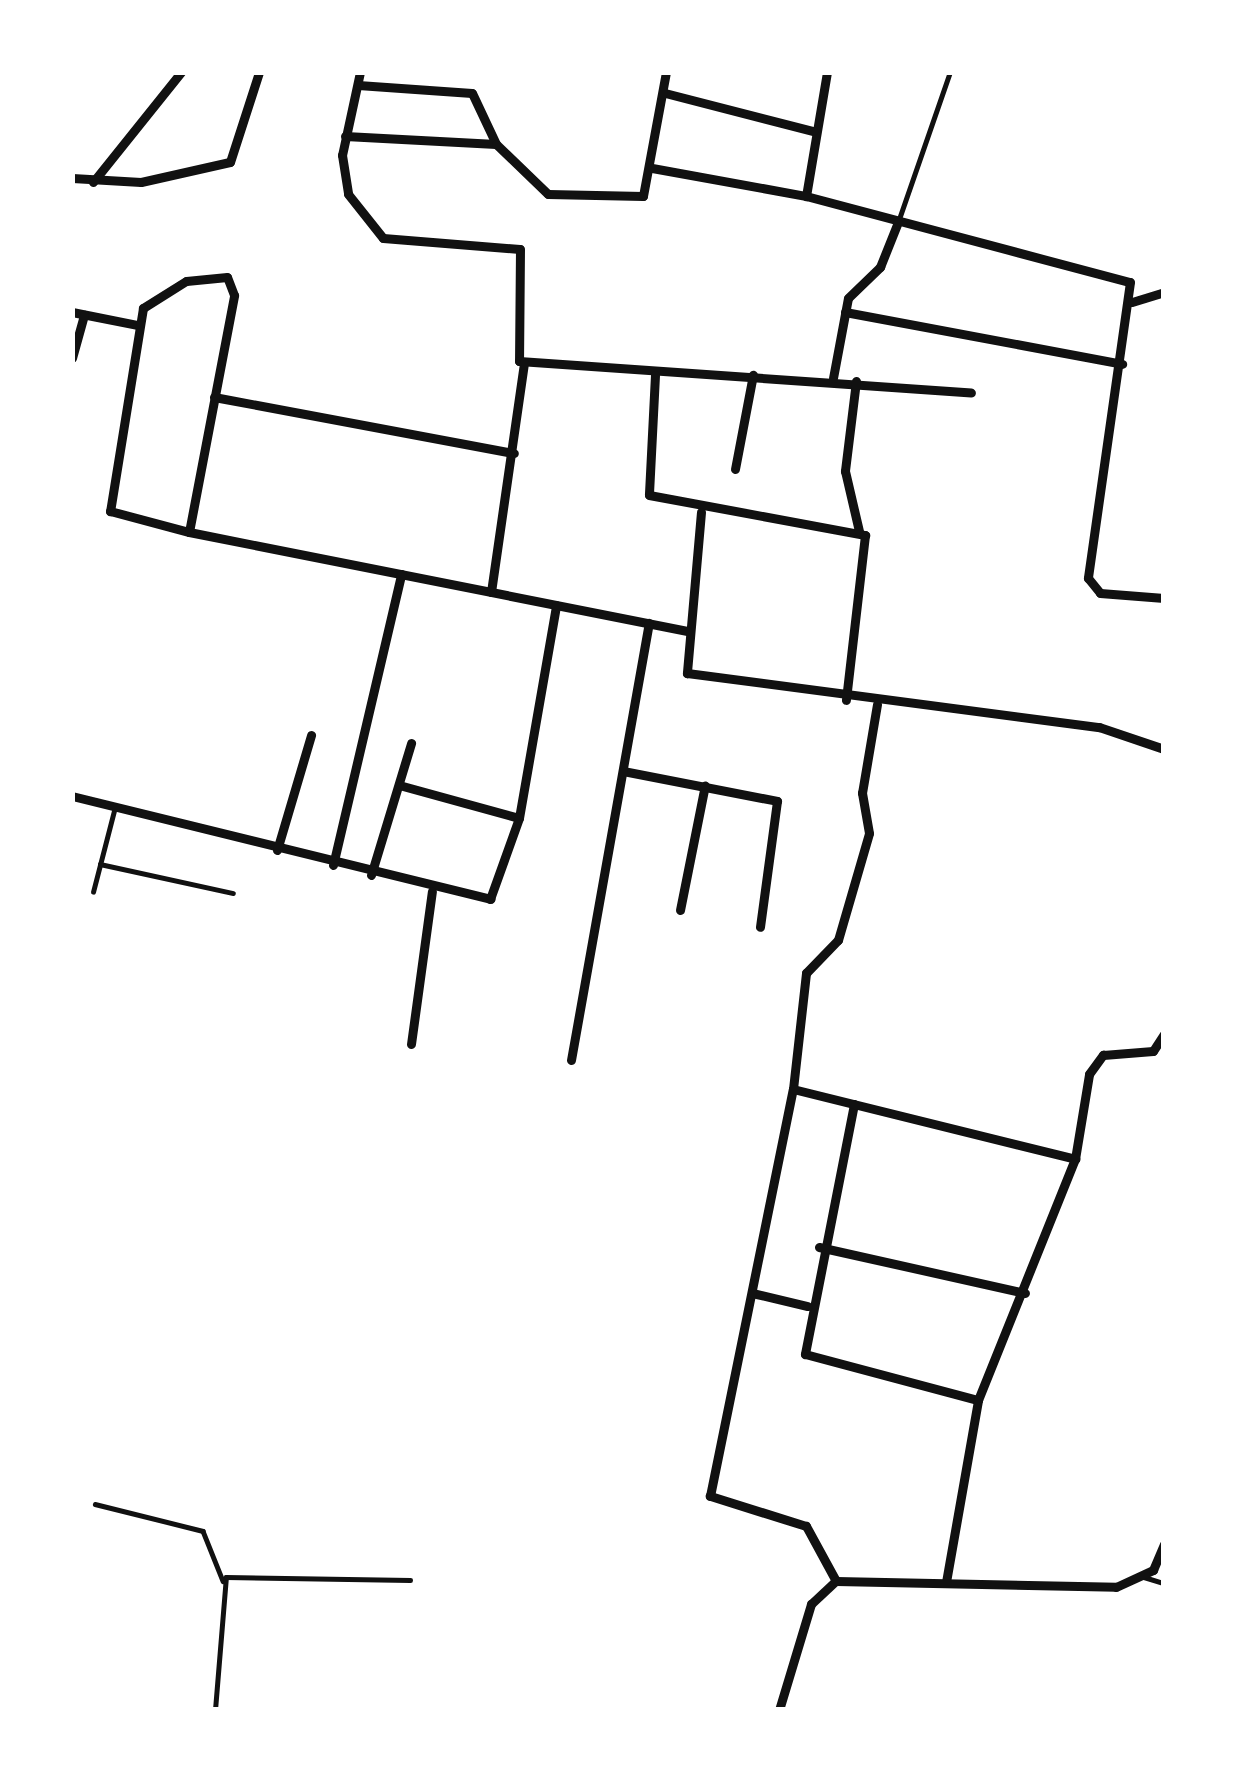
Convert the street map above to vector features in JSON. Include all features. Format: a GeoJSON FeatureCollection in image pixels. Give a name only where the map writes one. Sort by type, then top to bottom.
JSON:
{"type":"FeatureCollection","features":[{"type":"Feature","properties":{"kind":"street"},"geometry":{"type":"LineString","coordinates":[[159,72],[172,83]]}},
{"type":"Feature","properties":{"kind":"street"},"geometry":{"type":"LineString","coordinates":[[93,182],[181,72]]}},
{"type":"Feature","properties":{"kind":"street"},"geometry":{"type":"LineString","coordinates":[[72,178],[93,182],[230,162],[259,72]]}},
{"type":"Feature","properties":{"kind":"street"},"geometry":{"type":"LineString","coordinates":[[359,72],[345,136],[348,194],[383,238],[521,251],[514,350],[524,362],[655,375],[833,378],[971,393]]}},
{"type":"Feature","properties":{"kind":"street"},"geometry":{"type":"LineString","coordinates":[[358,85],[472,93],[496,145],[548,194],[643,196],[652,169],[666,72]]}},
{"type":"Feature","properties":{"kind":"street"},"geometry":{"type":"LineString","coordinates":[[806,196],[826,72]]}},
{"type":"Feature","properties":{"kind":"street"},"geometry":{"type":"LineString","coordinates":[[665,93],[813,131]]}},
{"type":"Feature","properties":{"kind":"street"},"geometry":{"type":"LineString","coordinates":[[345,136],[496,145]]}},
{"type":"Feature","properties":{"kind":"street"},"geometry":{"type":"LineString","coordinates":[[652,169],[806,196],[1116,274],[1132,302],[1088,578],[1100,593],[1164,598]]}},
{"type":"Feature","properties":{"kind":"street"},"geometry":{"type":"LineString","coordinates":[[833,378],[845,312],[898,222]]}},
{"type":"Feature","properties":{"kind":"street"},"geometry":{"type":"LineString","coordinates":[[188,532],[231,279],[166,289],[137,325],[105,503],[188,532],[688,631]]}},
{"type":"Feature","properties":{"kind":"street"},"geometry":{"type":"LineString","coordinates":[[1132,302],[1164,292]]}},
{"type":"Feature","properties":{"kind":"street"},"geometry":{"type":"LineString","coordinates":[[845,312],[1121,364]]}},
{"type":"Feature","properties":{"kind":"street"},"geometry":{"type":"LineString","coordinates":[[72,358],[78,314],[137,325]]}},
{"type":"Feature","properties":{"kind":"street"},"geometry":{"type":"LineString","coordinates":[[491,592],[524,362]]}},
{"type":"Feature","properties":{"kind":"street"},"geometry":{"type":"LineString","coordinates":[[655,375],[646,490],[701,512],[859,531]]}},
{"type":"Feature","properties":{"kind":"street"},"geometry":{"type":"LineString","coordinates":[[735,469],[753,375]]}},
{"type":"Feature","properties":{"kind":"street"},"geometry":{"type":"LineString","coordinates":[[846,700],[870,569],[845,471],[856,381]]}},
{"type":"Feature","properties":{"kind":"street"},"geometry":{"type":"LineString","coordinates":[[214,397],[514,454]]}},
{"type":"Feature","properties":{"kind":"street"},"geometry":{"type":"LineString","coordinates":[[701,512],[688,673],[846,700],[1099,727],[1164,749]]}},
{"type":"Feature","properties":{"kind":"street"},"geometry":{"type":"LineString","coordinates":[[332,865],[401,574]]}},
{"type":"Feature","properties":{"kind":"street"},"geometry":{"type":"LineString","coordinates":[[72,796],[432,891],[496,895],[519,818],[556,605]]}},
{"type":"Feature","properties":{"kind":"street"},"geometry":{"type":"LineString","coordinates":[[572,1060],[649,623]]}},
{"type":"Feature","properties":{"kind":"street"},"geometry":{"type":"LineString","coordinates":[[836,1581],[806,1526],[710,1496],[793,1089],[806,973],[838,940],[866,849],[877,704]]}},
{"type":"Feature","properties":{"kind":"street"},"geometry":{"type":"LineString","coordinates":[[278,850],[310,735]]}},
{"type":"Feature","properties":{"kind":"street"},"geometry":{"type":"LineString","coordinates":[[370,874],[411,743]]}},
{"type":"Feature","properties":{"kind":"street"},"geometry":{"type":"LineString","coordinates":[[622,770],[778,805],[760,927]]}},
{"type":"Feature","properties":{"kind":"street"},"geometry":{"type":"LineString","coordinates":[[398,785],[519,818]]}},
{"type":"Feature","properties":{"kind":"street"},"geometry":{"type":"LineString","coordinates":[[680,910],[705,785]]}},
{"type":"Feature","properties":{"kind":"street"},"geometry":{"type":"LineString","coordinates":[[411,1044],[432,891]]}},
{"type":"Feature","properties":{"kind":"street"},"geometry":{"type":"LineString","coordinates":[[946,1582],[979,1400],[1076,1159],[1098,1060],[1153,1052],[1164,1034]]}},
{"type":"Feature","properties":{"kind":"street"},"geometry":{"type":"LineString","coordinates":[[793,1089],[1076,1159]]}},
{"type":"Feature","properties":{"kind":"street"},"geometry":{"type":"LineString","coordinates":[[854,1104],[807,1306],[809,1357],[979,1400]]}},
{"type":"Feature","properties":{"kind":"street"},"geometry":{"type":"LineString","coordinates":[[819,1247],[1025,1293]]}},
{"type":"Feature","properties":{"kind":"street"},"geometry":{"type":"LineString","coordinates":[[752,1293],[807,1306]]}},
{"type":"Feature","properties":{"kind":"street"},"geometry":{"type":"LineString","coordinates":[[779,1710],[811,1604],[836,1581],[1116,1587],[1144,1577],[1164,1544]]}},
{"type":"Feature","properties":{"kind":"lane"},"geometry":{"type":"LineString","coordinates":[[898,222],[950,72]]}},
{"type":"Feature","properties":{"kind":"lane"},"geometry":{"type":"LineString","coordinates":[[93,892],[115,807]]}},
{"type":"Feature","properties":{"kind":"lane"},"geometry":{"type":"LineString","coordinates":[[100,864],[233,893]]}},
{"type":"Feature","properties":{"kind":"lane"},"geometry":{"type":"LineString","coordinates":[[94,1504],[203,1531],[223,1581],[215,1710]]}},
{"type":"Feature","properties":{"kind":"lane"},"geometry":{"type":"LineString","coordinates":[[1144,1577],[1164,1583]]}},
{"type":"Feature","properties":{"kind":"lane"},"geometry":{"type":"LineString","coordinates":[[223,1581],[410,1580]]}}]}
